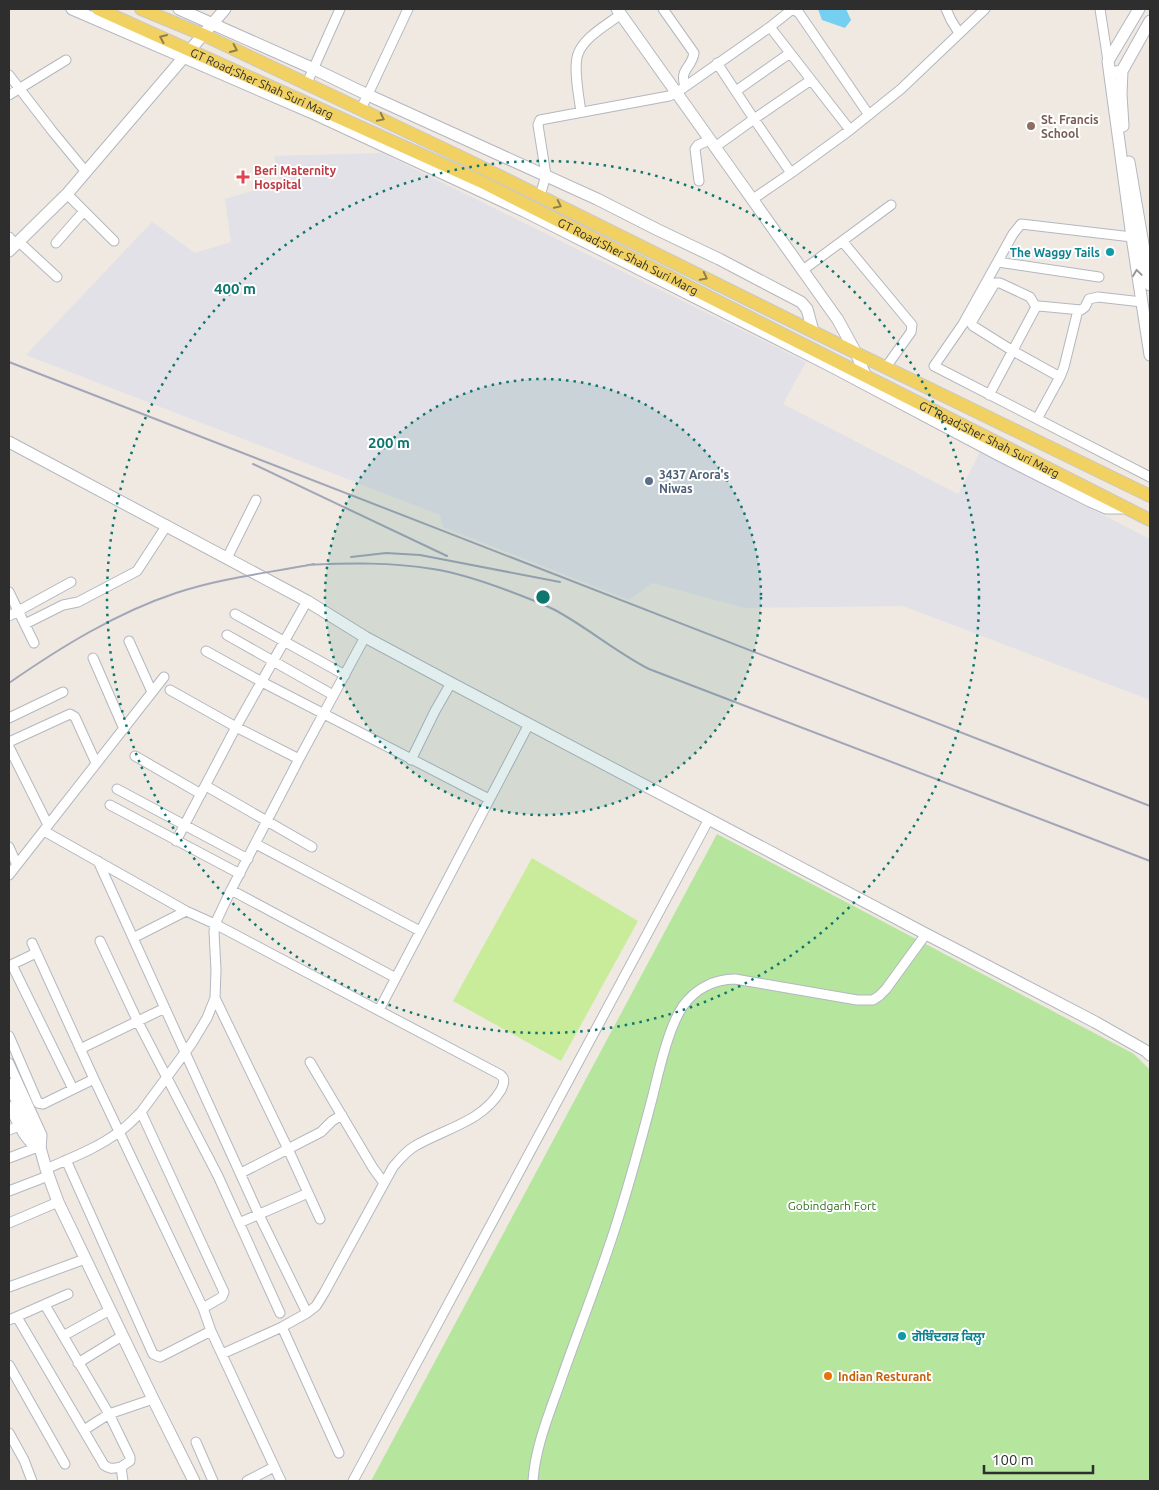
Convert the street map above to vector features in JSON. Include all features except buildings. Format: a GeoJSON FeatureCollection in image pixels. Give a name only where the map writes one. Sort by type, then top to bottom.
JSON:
{"type":"FeatureCollection","features":[{"type":"Feature","properties":{"kind":"main road"},"geometry":{"type":"LineString","coordinates":[[72,9],[187,54],[524,211],[828,365],[1090,501],[1106,508],[1126,508]]}},
{"type":"Feature","properties":{"kind":"main road","name":"GT Road;Sher Shah Suri Marg"},"geometry":{"type":"LineString","coordinates":[[98,9],[187,54],[482,182],[1126,508],[1149,517]]}},
{"type":"Feature","properties":{"kind":"main road","name":"GT Road;Sher Shah Suri Marg"},"geometry":{"type":"LineString","coordinates":[[141,9],[204,35],[361,109],[1150,496]]}},
{"type":"Feature","properties":{"kind":"main road"},"geometry":{"type":"LineString","coordinates":[[179,9],[546,175],[720,259],[800,302],[807,309],[813,331]]}},
{"type":"Feature","properties":{"kind":"main road"},"geometry":{"type":"LineString","coordinates":[[12,243],[67,194],[225,9]]}},
{"type":"Feature","properties":{"kind":"main road"},"geometry":{"type":"LineString","coordinates":[[1139,9],[1118,44],[1108,67],[1150,355]]}},
{"type":"Feature","properties":{"kind":"main road"},"geometry":{"type":"LineString","coordinates":[[619,12],[681,90],[713,143],[838,320],[856,353],[866,377]]}},
{"type":"Feature","properties":{"kind":"main road"},"geometry":{"type":"LineString","coordinates":[[1150,21],[1122,71],[1121,94],[1124,133],[1150,285]]}},
{"type":"Feature","properties":{"kind":"main road"},"geometry":{"type":"LineString","coordinates":[[1118,44],[1131,53]]}},
{"type":"Feature","properties":{"kind":"main road"},"geometry":{"type":"LineString","coordinates":[[1108,67],[1122,71]]}},
{"type":"Feature","properties":{"kind":"main road"},"geometry":{"type":"LineString","coordinates":[[9,442],[307,601],[365,637],[1095,1022],[1150,1055]]}},
{"type":"Feature","properties":{"kind":"main road"},"geometry":{"type":"LineString","coordinates":[[9,1084],[13,1104],[38,1150],[58,1202],[194,1481]]}},
{"type":"Feature","properties":{"kind":"street"},"geometry":{"type":"LineString","coordinates":[[307,83],[340,9]]}},
{"type":"Feature","properties":{"kind":"street"},"geometry":{"type":"LineString","coordinates":[[361,109],[408,9]]}},
{"type":"Feature","properties":{"kind":"street"},"geometry":{"type":"LineString","coordinates":[[663,9],[694,53],[694,57],[683,75],[681,90]]}},
{"type":"Feature","properties":{"kind":"street"},"geometry":{"type":"LineString","coordinates":[[946,9],[959,34]]}},
{"type":"Feature","properties":{"kind":"street"},"geometry":{"type":"LineString","coordinates":[[753,199],[850,130],[901,89],[985,9]]}},
{"type":"Feature","properties":{"kind":"street"},"geometry":{"type":"LineString","coordinates":[[1100,9],[1108,67]]}},
{"type":"Feature","properties":{"kind":"street"},"geometry":{"type":"LineString","coordinates":[[540,196],[546,175],[538,123],[542,119],[669,96],[681,90],[794,10],[799,13],[869,115]]}},
{"type":"Feature","properties":{"kind":"street"},"geometry":{"type":"LineString","coordinates":[[581,112],[576,65],[578,53],[588,39],[619,12]]}},
{"type":"Feature","properties":{"kind":"street"},"geometry":{"type":"LineString","coordinates":[[770,27],[850,130]]}},
{"type":"Feature","properties":{"kind":"street"},"geometry":{"type":"LineString","coordinates":[[736,91],[790,53]]}},
{"type":"Feature","properties":{"kind":"street"},"geometry":{"type":"LineString","coordinates":[[9,95],[66,60]]}},
{"type":"Feature","properties":{"kind":"street"},"geometry":{"type":"LineString","coordinates":[[718,63],[791,173]]}},
{"type":"Feature","properties":{"kind":"street"},"geometry":{"type":"LineString","coordinates":[[9,75],[86,172]]}},
{"type":"Feature","properties":{"kind":"street"},"geometry":{"type":"LineString","coordinates":[[700,181],[695,149],[698,145],[713,143],[754,119],[811,80]]}},
{"type":"Feature","properties":{"kind":"street"},"geometry":{"type":"LineString","coordinates":[[67,194],[114,241]]}},
{"type":"Feature","properties":{"kind":"street"},"geometry":{"type":"LineString","coordinates":[[803,270],[891,205]]}},
{"type":"Feature","properties":{"kind":"street"},"geometry":{"type":"LineString","coordinates":[[56,243],[84,211]]}},
{"type":"Feature","properties":{"kind":"street"},"geometry":{"type":"LineString","coordinates":[[1132,237],[1024,224],[1019,226],[963,324],[934,366],[1150,477]]}},
{"type":"Feature","properties":{"kind":"street"},"geometry":{"type":"LineString","coordinates":[[842,242],[912,325],[911,332],[886,367]]}},
{"type":"Feature","properties":{"kind":"street"},"geometry":{"type":"LineString","coordinates":[[12,243],[57,277]]}},
{"type":"Feature","properties":{"kind":"street"},"geometry":{"type":"LineString","coordinates":[[998,262],[1099,277]]}},
{"type":"Feature","properties":{"kind":"street"},"geometry":{"type":"LineString","coordinates":[[1036,307],[1030,297],[998,283],[994,285],[971,324],[1013,351],[1060,377]]}},
{"type":"Feature","properties":{"kind":"street"},"geometry":{"type":"LineString","coordinates":[[1036,307],[1078,310],[1083,309],[1090,299],[1094,297],[1142,302]]}},
{"type":"Feature","properties":{"kind":"street"},"geometry":{"type":"LineString","coordinates":[[989,395],[1036,307]]}},
{"type":"Feature","properties":{"kind":"street"},"geometry":{"type":"LineString","coordinates":[[1036,420],[1064,367],[1078,310]]}},
{"type":"Feature","properties":{"kind":"street"},"geometry":{"type":"LineString","coordinates":[[226,558],[256,500]]}},
{"type":"Feature","properties":{"kind":"street"},"geometry":{"type":"LineString","coordinates":[[25,624],[63,605],[78,602],[137,571],[167,526]]}},
{"type":"Feature","properties":{"kind":"street"},"geometry":{"type":"LineString","coordinates":[[9,616],[71,582]]}},
{"type":"Feature","properties":{"kind":"street"},"geometry":{"type":"LineString","coordinates":[[9,592],[34,642]]}},
{"type":"Feature","properties":{"kind":"street"},"geometry":{"type":"LineString","coordinates":[[176,841],[236,727],[307,601]]}},
{"type":"Feature","properties":{"kind":"street"},"geometry":{"type":"LineString","coordinates":[[235,614],[345,675]]}},
{"type":"Feature","properties":{"kind":"street"},"geometry":{"type":"LineString","coordinates":[[227,635],[333,696]]}},
{"type":"Feature","properties":{"kind":"street"},"geometry":{"type":"LineString","coordinates":[[9,1191],[120,1132],[141,1112],[200,1031],[215,998],[215,924],[231,890],[365,637]]}},
{"type":"Feature","properties":{"kind":"street"},"geometry":{"type":"LineString","coordinates":[[129,641],[152,692]]}},
{"type":"Feature","properties":{"kind":"street"},"geometry":{"type":"LineString","coordinates":[[206,651],[323,714],[489,799]]}},
{"type":"Feature","properties":{"kind":"street"},"geometry":{"type":"LineString","coordinates":[[93,658],[124,729]]}},
{"type":"Feature","properties":{"kind":"street"},"geometry":{"type":"LineString","coordinates":[[9,875],[164,677]]}},
{"type":"Feature","properties":{"kind":"street"},"geometry":{"type":"LineString","coordinates":[[411,760],[451,683]]}},
{"type":"Feature","properties":{"kind":"street"},"geometry":{"type":"LineString","coordinates":[[170,690],[236,727],[300,759]]}},
{"type":"Feature","properties":{"kind":"street"},"geometry":{"type":"LineString","coordinates":[[9,718],[62,692]]}},
{"type":"Feature","properties":{"kind":"street"},"geometry":{"type":"LineString","coordinates":[[9,742],[70,714],[75,717],[96,763]]}},
{"type":"Feature","properties":{"kind":"street"},"geometry":{"type":"LineString","coordinates":[[379,1010],[529,724]]}},
{"type":"Feature","properties":{"kind":"street"},"geometry":{"type":"LineString","coordinates":[[9,747],[46,828],[98,861],[186,911],[215,924],[502,1076],[504,1082],[492,1103],[484,1110],[465,1122],[414,1146],[393,1167],[316,1306],[282,1327],[222,1354]]}},
{"type":"Feature","properties":{"kind":"street"},"geometry":{"type":"LineString","coordinates":[[135,756],[201,794]]}},
{"type":"Feature","properties":{"kind":"street"},"geometry":{"type":"LineString","coordinates":[[206,786],[312,846]]}},
{"type":"Feature","properties":{"kind":"street"},"geometry":{"type":"LineString","coordinates":[[117,789],[248,859]]}},
{"type":"Feature","properties":{"kind":"street"},"geometry":{"type":"LineString","coordinates":[[110,805],[240,874]]}},
{"type":"Feature","properties":{"kind":"street"},"geometry":{"type":"LineString","coordinates":[[353,1481],[709,819]]}},
{"type":"Feature","properties":{"kind":"street"},"geometry":{"type":"LineString","coordinates":[[256,844],[420,931]]}},
{"type":"Feature","properties":{"kind":"street"},"geometry":{"type":"LineString","coordinates":[[9,847],[16,865]]}},
{"type":"Feature","properties":{"kind":"street"},"geometry":{"type":"LineString","coordinates":[[98,861],[259,1215],[307,1313]]}},
{"type":"Feature","properties":{"kind":"street"},"geometry":{"type":"LineString","coordinates":[[231,890],[396,978]]}},
{"type":"Feature","properties":{"kind":"street"},"geometry":{"type":"LineString","coordinates":[[132,938],[186,911]]}},
{"type":"Feature","properties":{"kind":"street"},"geometry":{"type":"LineString","coordinates":[[533,1481],[537,1453],[556,1394],[618,1221],[660,1069],[673,1028],[683,1006],[692,996],[706,986],[723,979],[735,978],[857,1000],[873,1000],[886,989],[926,934]]}},
{"type":"Feature","properties":{"kind":"street"},"geometry":{"type":"LineString","coordinates":[[100,941],[138,1022],[218,1176],[280,1312]]}},
{"type":"Feature","properties":{"kind":"street"},"geometry":{"type":"LineString","coordinates":[[32,943],[202,1308],[274,1468],[282,1481]]}},
{"type":"Feature","properties":{"kind":"street"},"geometry":{"type":"LineString","coordinates":[[36,953],[10,965],[73,1090]]}},
{"type":"Feature","properties":{"kind":"street"},"geometry":{"type":"LineString","coordinates":[[215,998],[320,1219]]}},
{"type":"Feature","properties":{"kind":"street"},"geometry":{"type":"LineString","coordinates":[[80,1049],[165,1008]]}},
{"type":"Feature","properties":{"kind":"street"},"geometry":{"type":"LineString","coordinates":[[9,1036],[38,1103],[43,1104],[94,1079]]}},
{"type":"Feature","properties":{"kind":"street"},"geometry":{"type":"LineString","coordinates":[[9,1062],[42,1135],[38,1150]]}},
{"type":"Feature","properties":{"kind":"street"},"geometry":{"type":"LineString","coordinates":[[310,1062],[373,1168],[384,1183]]}},
{"type":"Feature","properties":{"kind":"street"},"geometry":{"type":"LineString","coordinates":[[13,1104],[19,1126],[29,1142],[38,1150]]}},
{"type":"Feature","properties":{"kind":"street"},"geometry":{"type":"LineString","coordinates":[[141,1112],[224,1292],[222,1297],[202,1308]]}},
{"type":"Feature","properties":{"kind":"street"},"geometry":{"type":"LineString","coordinates":[[241,1173],[322,1132],[332,1121],[342,1115]]}},
{"type":"Feature","properties":{"kind":"street"},"geometry":{"type":"LineString","coordinates":[[9,1130],[19,1126]]}},
{"type":"Feature","properties":{"kind":"street"},"geometry":{"type":"LineString","coordinates":[[9,1158],[38,1150]]}},
{"type":"Feature","properties":{"kind":"street"},"geometry":{"type":"LineString","coordinates":[[66,1160],[153,1354],[160,1357],[211,1330]]}},
{"type":"Feature","properties":{"kind":"street"},"geometry":{"type":"LineString","coordinates":[[239,1223],[308,1193]]}},
{"type":"Feature","properties":{"kind":"street"},"geometry":{"type":"LineString","coordinates":[[9,1223],[58,1202]]}},
{"type":"Feature","properties":{"kind":"street"},"geometry":{"type":"LineString","coordinates":[[9,1286],[86,1259]]}},
{"type":"Feature","properties":{"kind":"street"},"geometry":{"type":"LineString","coordinates":[[45,1305],[109,1414],[130,1457],[130,1461],[121,1467],[112,1469],[104,1465],[13,1318],[68,1294]]}},
{"type":"Feature","properties":{"kind":"street"},"geometry":{"type":"LineString","coordinates":[[63,1336],[110,1310]]}},
{"type":"Feature","properties":{"kind":"street"},"geometry":{"type":"LineString","coordinates":[[282,1327],[339,1453]]}},
{"type":"Feature","properties":{"kind":"street"},"geometry":{"type":"LineString","coordinates":[[78,1363],[122,1336]]}},
{"type":"Feature","properties":{"kind":"street"},"geometry":{"type":"LineString","coordinates":[[9,1365],[65,1464]]}},
{"type":"Feature","properties":{"kind":"street"},"geometry":{"type":"LineString","coordinates":[[84,1430],[109,1414],[153,1399]]}},
{"type":"Feature","properties":{"kind":"street"},"geometry":{"type":"LineString","coordinates":[[9,1433],[24,1460],[32,1481]]}},
{"type":"Feature","properties":{"kind":"street"},"geometry":{"type":"LineString","coordinates":[[196,1442],[213,1481]]}},
{"type":"Feature","properties":{"kind":"street"},"geometry":{"type":"LineString","coordinates":[[121,1467],[123,1481]]}},
{"type":"Feature","properties":{"kind":"street"},"geometry":{"type":"LineString","coordinates":[[247,1481],[274,1468]]}},
{"type":"Feature","properties":{"kind":"shaded area"},"geometry":{"type":"Polygon","coordinates":[[[382,153],[806,362],[783,404],[958,494],[980,452],[1150,539],[1150,700],[903,606],[745,608],[652,583],[629,600],[443,527],[440,515],[26,355],[152,222],[195,253],[231,242],[225,199],[280,182],[274,156],[382,153]]]}},
{"type":"Feature","properties":{"kind":"green space","name":"Gobindgarh Fort"},"geometry":{"type":"Polygon","coordinates":[[[717,834],[1134,1054],[1150,1070],[1150,1481],[371,1481],[717,834]]]}},
{"type":"Feature","properties":{"kind":"green space"},"geometry":{"type":"Polygon","coordinates":[[[532,858],[638,921],[561,1061],[453,1001],[532,858]]]}},
{"type":"Feature","properties":{"kind":"water"},"geometry":{"type":"Polygon","coordinates":[[[818,9],[846,9],[851,20],[845,28],[822,20],[818,9]]]}},
{"type":"Feature","properties":{"kind":"railway"},"geometry":{"type":"LineString","coordinates":[[9,362],[1150,806]]}},
{"type":"Feature","properties":{"kind":"railway"},"geometry":{"type":"LineString","coordinates":[[253,464],[447,556]]}},
{"type":"Feature","properties":{"kind":"railway"},"geometry":{"type":"LineString","coordinates":[[351,557],[386,553],[420,555],[560,582]]}},
{"type":"Feature","properties":{"kind":"railway"},"geometry":{"type":"LineString","coordinates":[[9,683],[90,632],[154,601],[210,583],[314,564]]}},
{"type":"Feature","properties":{"kind":"railway"},"geometry":{"type":"LineString","coordinates":[[307,565],[402,565],[452,573],[491,584],[555,610],[649,669],[1150,861]]}},
{"type":"Feature","properties":{"kind":"place","name":"St. Francis School"},"geometry":{"type":"Point","coordinates":[1031,126]}},
{"type":"Feature","properties":{"kind":"place","name":"Beri Maternity Hospital"},"geometry":{"type":"Point","coordinates":[243,177]}},
{"type":"Feature","properties":{"kind":"place","name":"The Waggy Tails"},"geometry":{"type":"Point","coordinates":[1110,252]}},
{"type":"Feature","properties":{"kind":"place","name":"3437 Arora's Niwas"},"geometry":{"type":"Point","coordinates":[649,481]}},
{"type":"Feature","properties":{"kind":"place","name":"ਗੋਬਿੰਦਗੜ ਕਿਲ੍ਹਾ"},"geometry":{"type":"Point","coordinates":[902,1336]}},
{"type":"Feature","properties":{"kind":"place","name":"Indian Resturant"},"geometry":{"type":"Point","coordinates":[828,1376]}}]}
